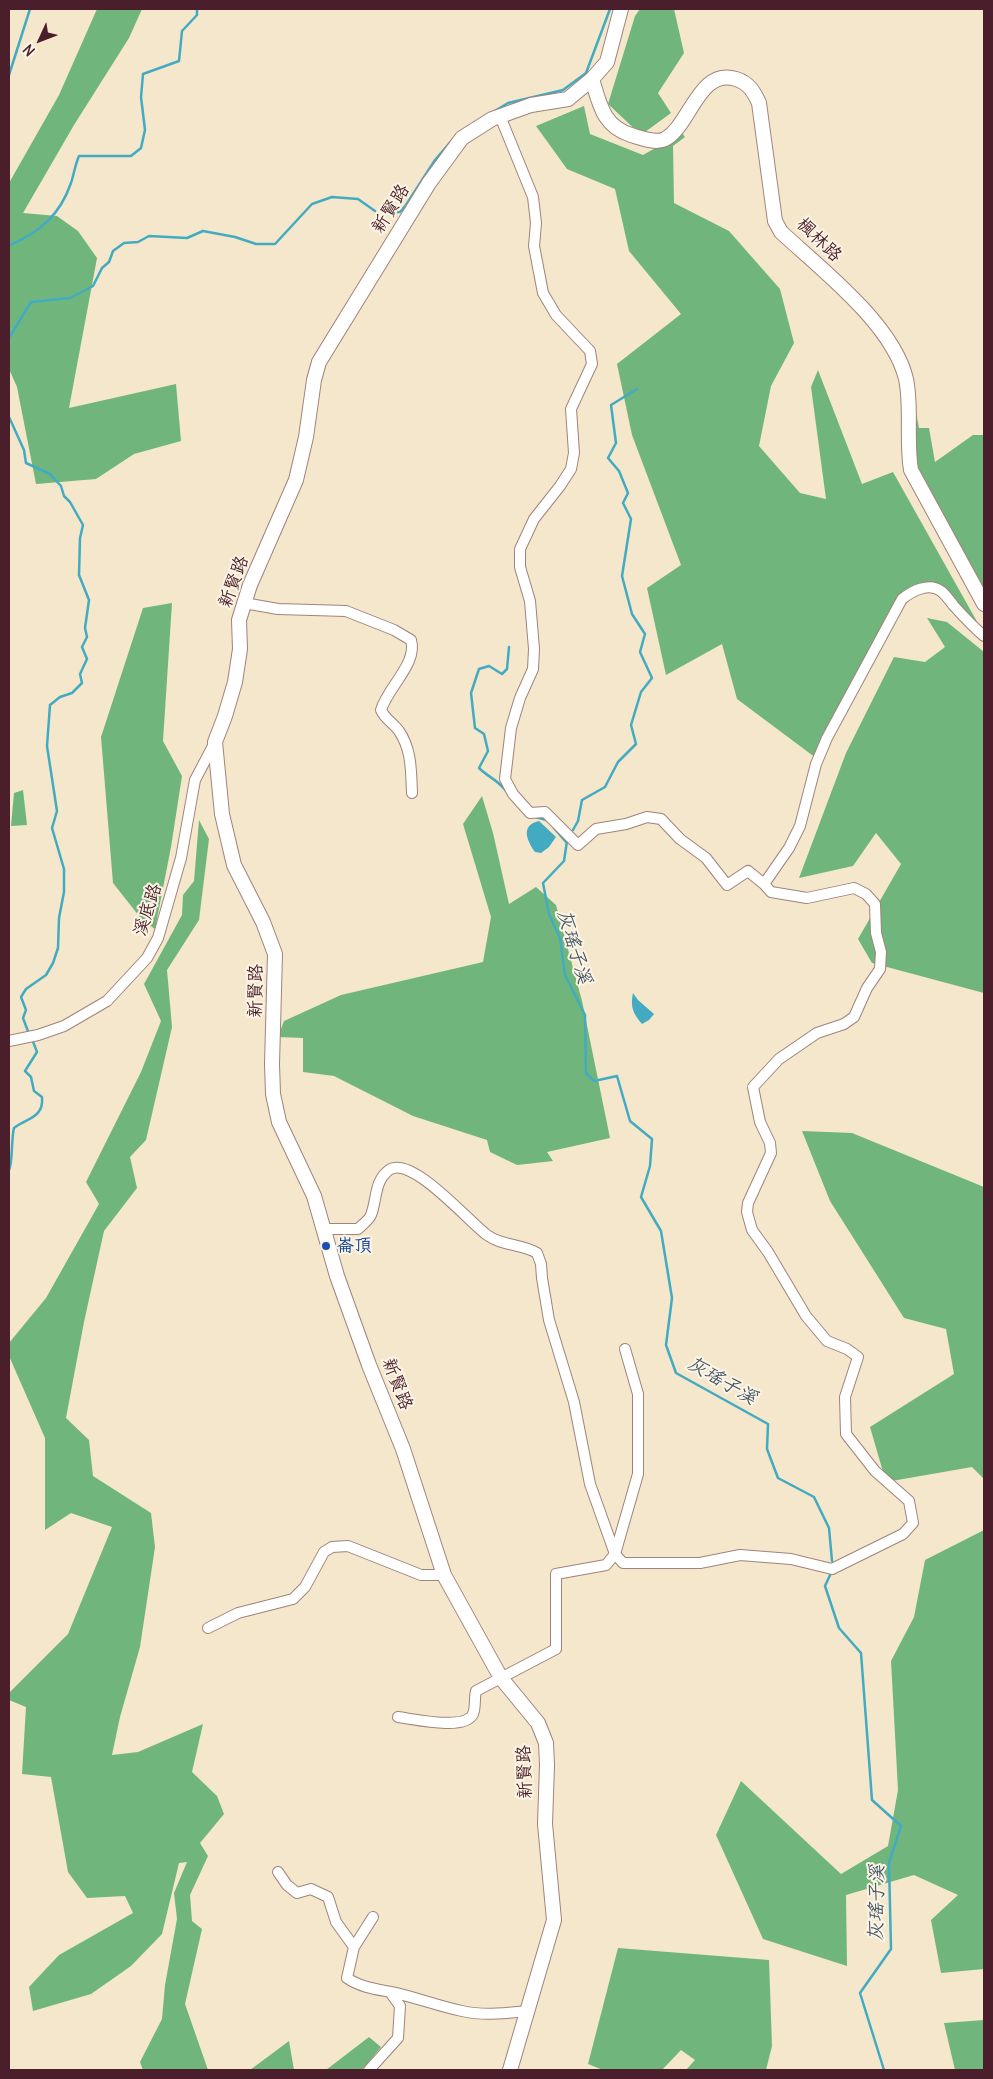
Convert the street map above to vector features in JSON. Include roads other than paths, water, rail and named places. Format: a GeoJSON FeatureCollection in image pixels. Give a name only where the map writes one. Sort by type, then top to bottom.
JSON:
{"type":"FeatureCollection","features":[{"type":"Feature","properties":{"kind":"street","name":"新賢路"},"geometry":{"type":"LineString","coordinates":[[510,2070],[554,1920],[545,1824],[546,1743],[538,1723],[501,1678],[444,1575],[403,1449],[369,1365],[337,1276],[314,1196],[279,1122],[274,1094],[272,1064],[275,954],[263,922],[234,865],[222,814],[214,742],[225,716],[235,682],[240,649],[239,620],[244,603],[296,480],[306,437],[314,380],[319,362],[429,183],[462,138],[492,119],[531,105],[568,98],[592,79],[607,62],[621,9]]}},
{"type":"Feature","properties":{"kind":"street","name":"楓林路"},"geometry":{"type":"LineString","coordinates":[[592,79],[601,110],[608,121],[619,132],[654,141],[664,140],[672,133],[706,88],[716,79],[729,77],[742,81],[753,90],[759,103],[775,221],[782,232],[866,312],[894,348],[906,379],[908,454],[911,470],[984,604]]}},
{"type":"Feature","properties":{"kind":"street"},"geometry":{"type":"LineString","coordinates":[[323,1229],[358,1228],[371,1216],[374,1199],[382,1176],[391,1168],[403,1167],[419,1174],[488,1236],[537,1252],[541,1264],[550,1320],[574,1402],[590,1484],[615,1554],[623,1563],[700,1563],[740,1555],[791,1559],[832,1569],[903,1534],[913,1523],[909,1501],[875,1470],[846,1434],[845,1397],[858,1357],[847,1349],[827,1341],[806,1316],[768,1252],[752,1230],[747,1212],[748,1203],[771,1153],[770,1143],[760,1122],[753,1086],[779,1059],[817,1033],[844,1024],[854,1017],[867,988],[880,969],[881,952],[876,933],[875,904],[866,894],[854,888],[807,898],[771,892],[748,871],[727,885],[706,858],[680,839],[661,819],[647,817],[626,824],[596,829],[578,845],[545,812],[530,813],[513,794],[505,779],[510,728],[520,698],[533,669],[534,649],[530,601],[520,567],[520,549],[534,519],[560,486],[570,469],[574,453],[570,409],[592,364],[590,351],[556,315],[543,293],[534,246],[536,223],[534,196],[500,116]]}},
{"type":"Feature","properties":{"kind":"street"},"geometry":{"type":"LineString","coordinates":[[764,884],[789,848],[800,826],[814,773],[827,738],[902,599],[909,593],[919,589],[929,587],[940,590],[970,625],[984,636]]}},
{"type":"Feature","properties":{"kind":"street"},"geometry":{"type":"LineString","coordinates":[[244,603],[278,609],[346,612],[394,630],[411,640],[414,650],[384,700],[381,710],[385,718],[399,731],[410,754],[412,793]]}},
{"type":"Feature","properties":{"kind":"street","name":"溪底路"},"geometry":{"type":"LineString","coordinates":[[9,1041],[64,1026],[107,1001],[148,958],[158,938],[181,858],[195,780],[214,742]]}},
{"type":"Feature","properties":{"kind":"street"},"geometry":{"type":"LineString","coordinates":[[398,1717],[454,1724],[470,1718],[474,1712],[476,1691],[556,1649],[556,1574],[606,1565],[615,1554],[638,1474],[638,1394],[625,1348]]}},
{"type":"Feature","properties":{"kind":"street"},"geometry":{"type":"LineString","coordinates":[[208,1628],[238,1614],[294,1599],[305,1587],[324,1552],[332,1547],[348,1546],[421,1575],[444,1575]]}},
{"type":"Feature","properties":{"kind":"street"},"geometry":{"type":"LineString","coordinates":[[278,1872],[287,1885],[297,1892],[311,1889],[328,1898],[336,1922],[354,1948]]}},
{"type":"Feature","properties":{"kind":"street"},"geometry":{"type":"LineString","coordinates":[[373,1917],[354,1948],[347,1978],[372,1990],[390,1992],[464,2012],[497,2014],[528,2010]]}},
{"type":"Feature","properties":{"kind":"street"},"geometry":{"type":"LineString","coordinates":[[369,2070],[398,2038],[400,2006],[390,1992]]}},
{"type":"Feature","properties":{"kind":"water"},"geometry":{"type":"Polygon","coordinates":[[[539,821],[556,837],[549,847],[541,853],[535,852],[527,834],[529,826],[539,821]]]}},
{"type":"Feature","properties":{"kind":"water"},"geometry":{"type":"Polygon","coordinates":[[[633,993],[654,1014],[642,1024],[633,1010],[633,993]]]}},
{"type":"Feature","properties":{"kind":"waterway"},"geometry":{"type":"LineString","coordinates":[[9,75],[30,9]]}},
{"type":"Feature","properties":{"kind":"waterway"},"geometry":{"type":"LineString","coordinates":[[9,243],[10,245],[31,234],[55,213],[71,183],[79,156],[131,156],[141,148],[145,130],[141,97],[143,74],[179,61],[182,31],[197,15],[197,9]]}},
{"type":"Feature","properties":{"kind":"waterway"},"geometry":{"type":"LineString","coordinates":[[493,112],[508,103],[563,90],[586,73],[610,9]]}},
{"type":"Feature","properties":{"kind":"waterway"},"geometry":{"type":"LineString","coordinates":[[397,212],[400,212],[406,205],[435,160],[453,139]]}},
{"type":"Feature","properties":{"kind":"waterway"},"geometry":{"type":"LineString","coordinates":[[9,338],[31,302],[70,298],[93,286],[102,268],[109,262],[113,251],[124,243],[138,242],[149,236],[187,238],[203,231],[235,237],[256,244],[275,244],[312,204],[332,197],[358,199],[375,211]]}},
{"type":"Feature","properties":{"kind":"waterway","name":"灰瑤子溪"},"geometry":{"type":"LineString","coordinates":[[573,830],[578,821],[582,800],[605,787],[618,762],[636,744],[631,725],[641,692],[652,678],[640,652],[645,634],[632,614],[622,576],[631,519],[623,503],[628,493],[619,471],[608,458],[616,443],[611,405],[637,389]]}},
{"type":"Feature","properties":{"kind":"waterway"},"geometry":{"type":"LineString","coordinates":[[9,417],[24,450],[26,463],[50,474],[61,486],[64,496],[70,502],[83,525],[80,538],[79,575],[89,600],[85,628],[87,637],[82,647],[87,659],[80,674],[82,683],[72,693],[60,697],[50,705],[47,746],[57,811],[52,828],[64,869],[64,892],[59,918],[58,948],[53,963],[46,975],[26,989],[21,997],[26,1010],[23,1018],[29,1034]]}},
{"type":"Feature","properties":{"kind":"waterway"},"geometry":{"type":"LineString","coordinates":[[506,791],[479,768],[488,751],[484,734],[475,728],[471,693],[479,669],[489,666],[502,674],[507,669],[509,647]]}},
{"type":"Feature","properties":{"kind":"waterway"},"geometry":{"type":"LineString","coordinates":[[535,817],[547,820]]}},
{"type":"Feature","properties":{"kind":"waterway"},"geometry":{"type":"LineString","coordinates":[[554,828],[566,842]]}},
{"type":"Feature","properties":{"kind":"waterway","name":"灰瑤子溪"},"geometry":{"type":"LineString","coordinates":[[567,841],[564,861],[543,883],[549,914],[560,938],[565,975],[585,1015],[586,1073],[594,1081],[617,1076],[630,1121],[652,1139],[650,1166],[641,1197],[661,1231],[672,1298],[666,1345],[676,1373],[768,1424],[767,1449],[778,1478],[814,1497],[829,1528],[832,1561]]}},
{"type":"Feature","properties":{"kind":"waterway"},"geometry":{"type":"LineString","coordinates":[[9,1170],[14,1128],[34,1117],[42,1104],[42,1097],[34,1091],[31,1077],[25,1071],[37,1052],[32,1039]]}},
{"type":"Feature","properties":{"kind":"waterway","name":"灰瑤子溪"},"geometry":{"type":"LineString","coordinates":[[831,1573],[825,1586],[839,1628],[861,1653],[872,1800],[901,1826],[889,1863],[891,1949],[860,1993],[884,2070]]}},
{"type":"Feature","properties":{"kind":"place","name":"崙頂"},"geometry":{"type":"Point","coordinates":[326,1246]}}]}
